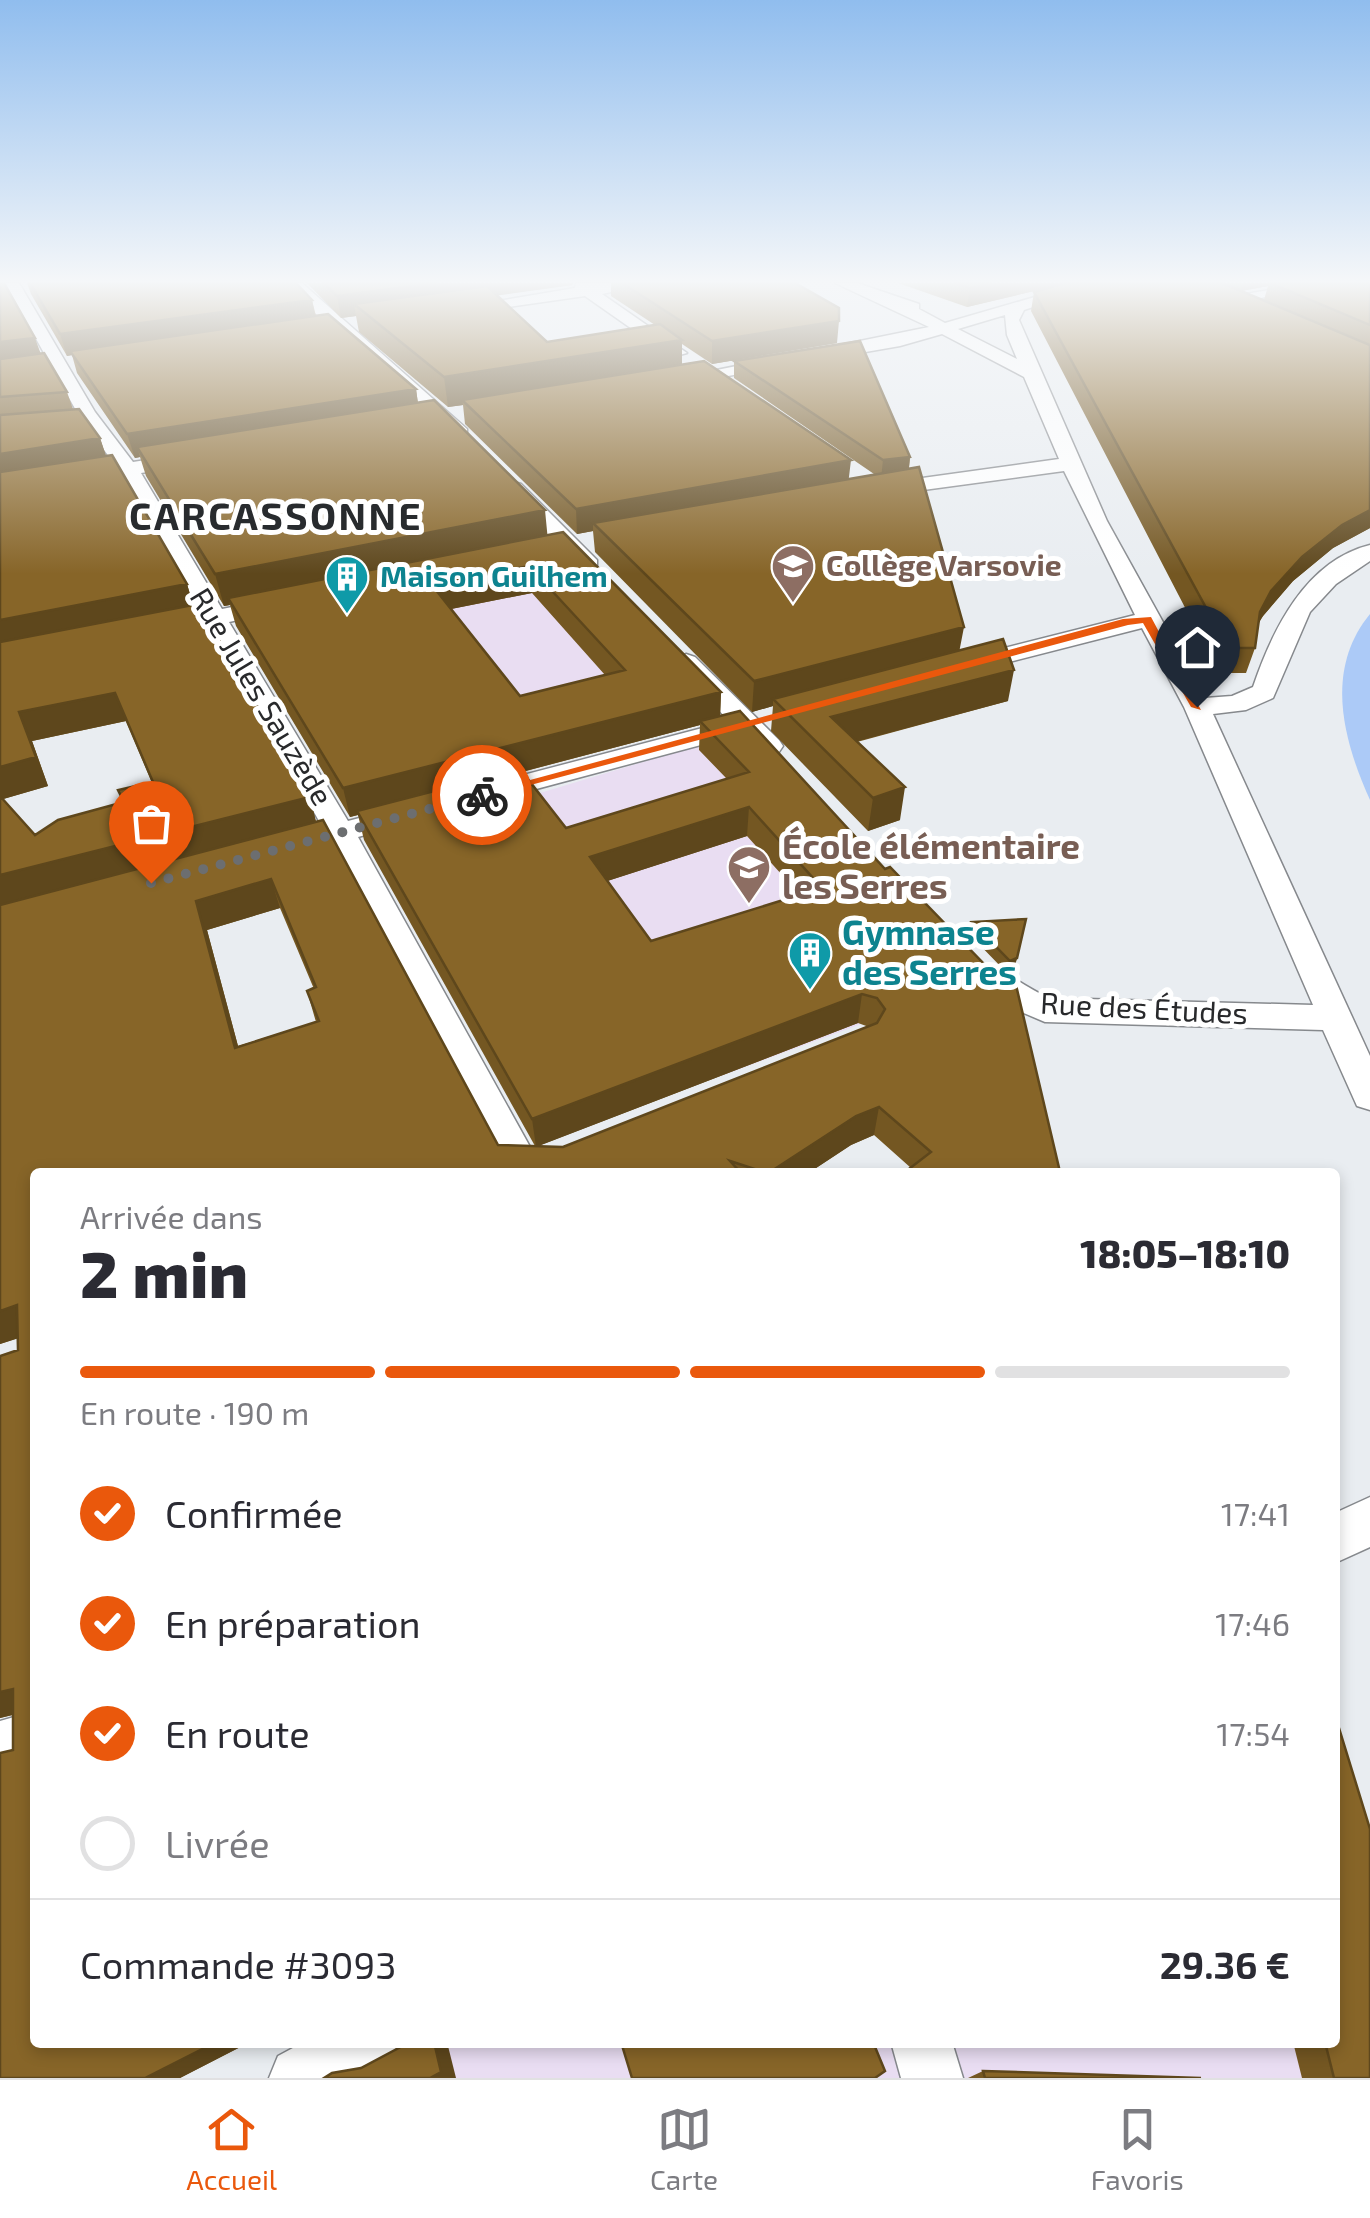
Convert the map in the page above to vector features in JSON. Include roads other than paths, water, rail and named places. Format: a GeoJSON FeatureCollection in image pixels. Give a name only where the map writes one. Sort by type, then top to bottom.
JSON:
{"type":"FeatureCollection","features":[{"type":"Feature","properties":{"kind":"street","name":"Rue Jules Sauzède"},"geometry":{"type":"LineString","coordinates":[[65,380],[86,424],[128,468],[340,832],[523,1168]]}},
{"type":"Feature","properties":{"kind":"street"},"geometry":{"type":"LineString","coordinates":[[399,380],[580,544],[612,587]]}},
{"type":"Feature","properties":{"kind":"street"},"geometry":{"type":"LineString","coordinates":[[653,384],[679,380]]}},
{"type":"Feature","properties":{"kind":"street"},"geometry":{"type":"LineString","coordinates":[[717,380],[740,396]]}},
{"type":"Feature","properties":{"kind":"street"},"geometry":{"type":"LineString","coordinates":[[1033,380],[1147,619],[1197,707],[1332,1018],[1370,1096]]}},
{"type":"Feature","properties":{"kind":"street"},"geometry":{"type":"LineString","coordinates":[[0,490],[207,456]]}},
{"type":"Feature","properties":{"kind":"street"},"geometry":{"type":"LineString","coordinates":[[865,488],[1070,464]]}},
{"type":"Feature","properties":{"kind":"street"},"geometry":{"type":"LineString","coordinates":[[533,554],[580,544]]}},
{"type":"Feature","properties":{"kind":"street"},"geometry":{"type":"LineString","coordinates":[[1197,707],[1237,704],[1264,692],[1284,627],[1325,580],[1370,552]]}},
{"type":"Feature","properties":{"kind":"street"},"geometry":{"type":"LineString","coordinates":[[135,634],[307,599]]}},
{"type":"Feature","properties":{"kind":"street"},"geometry":{"type":"LineString","coordinates":[[940,672],[1147,619]]}},
{"type":"Feature","properties":{"kind":"street"},"geometry":{"type":"LineString","coordinates":[[666,642],[787,766]]}},
{"type":"Feature","properties":{"kind":"street"},"geometry":{"type":"LineString","coordinates":[[265,852],[786,713]]}},
{"type":"Feature","properties":{"kind":"street","name":"Rue des Études"},"geometry":{"type":"LineString","coordinates":[[958,948],[998,990],[1045,1010],[1332,1018]]}},
{"type":"Feature","properties":{"kind":"street"},"geometry":{"type":"LineString","coordinates":[[536,1168],[562,1158]]}},
{"type":"Feature","properties":{"kind":"street"},"geometry":{"type":"LineString","coordinates":[[1340,1536],[1370,1521]]}},
{"type":"Feature","properties":{"kind":"street"},"geometry":{"type":"LineString","coordinates":[[0,1748],[30,1739]]}},
{"type":"Feature","properties":{"kind":"street"},"geometry":{"type":"LineString","coordinates":[[300,2078],[357,2048]]}},
{"type":"Feature","properties":{"kind":"street"},"geometry":{"type":"LineString","coordinates":[[924,2048],[932,2078]]}},
{"type":"Feature","properties":{"kind":"water"},"geometry":{"type":"Polygon","coordinates":[[[1370,614],[1370,800],[1346,730],[1343,682],[1347,658],[1370,614]]]}},
{"type":"Feature","properties":{"kind":"place","name":"Collège Varsovie"},"geometry":{"type":"Point","coordinates":[793,604]}},
{"type":"Feature","properties":{"kind":"place","name":"Maison Guilhem"},"geometry":{"type":"Point","coordinates":[347,615]}},
{"type":"Feature","properties":{"kind":"place","name":"École élémentaire les Serres"},"geometry":{"type":"Point","coordinates":[749,905]}},
{"type":"Feature","properties":{"kind":"place","name":"Gymnase des Serres"},"geometry":{"type":"Point","coordinates":[810,991]}},
{"type":"Feature","properties":{"kind":"district","name":"CARCASSONNE"},"geometry":{"type":"Point","coordinates":[276,517]}}]}
